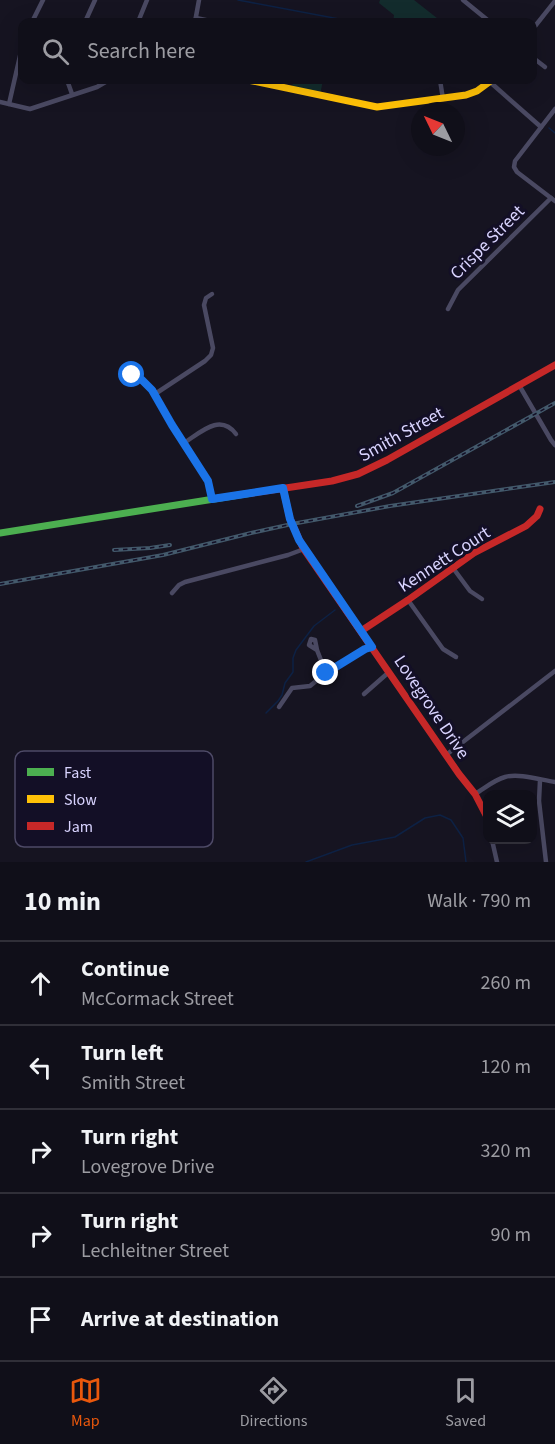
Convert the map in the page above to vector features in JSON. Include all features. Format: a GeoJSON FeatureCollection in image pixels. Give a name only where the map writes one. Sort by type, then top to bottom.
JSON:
{"type":"FeatureCollection","features":[{"type":"Feature","properties":{"kind":"street"},"geometry":{"type":"LineString","coordinates":[[34,18],[42,0]]}},
{"type":"Feature","properties":{"kind":"street"},"geometry":{"type":"LineString","coordinates":[[87,18],[95,0]]}},
{"type":"Feature","properties":{"kind":"street"},"geometry":{"type":"LineString","coordinates":[[140,18],[147,0]]}},
{"type":"Feature","properties":{"kind":"street"},"geometry":{"type":"LineString","coordinates":[[195,18],[199,0]]}},
{"type":"Feature","properties":{"kind":"street"},"geometry":{"type":"LineString","coordinates":[[463,0],[485,18]]}},
{"type":"Feature","properties":{"kind":"street"},"geometry":{"type":"LineString","coordinates":[[469,5],[473,0]]}},
{"type":"Feature","properties":{"kind":"street"},"geometry":{"type":"LineString","coordinates":[[537,24],[555,1]]}},
{"type":"Feature","properties":{"kind":"street"},"geometry":{"type":"LineString","coordinates":[[537,61],[545,68]]}},
{"type":"Feature","properties":{"kind":"street"},"geometry":{"type":"LineString","coordinates":[[9,104],[18,65]]}},
{"type":"Feature","properties":{"kind":"street"},"geometry":{"type":"LineString","coordinates":[[69,84],[72,94]]}},
{"type":"Feature","properties":{"kind":"street"},"geometry":{"type":"LineString","coordinates":[[0,102],[30,109],[102,84]]}},
{"type":"Feature","properties":{"kind":"street"},"geometry":{"type":"LineString","coordinates":[[268,84],[377,107],[466,95],[487,84]]}},
{"type":"Feature","properties":{"kind":"street"},"geometry":{"type":"LineString","coordinates":[[441,84],[443,99]]}},
{"type":"Feature","properties":{"kind":"street"},"geometry":{"type":"LineString","coordinates":[[494,84],[542,127]]}},
{"type":"Feature","properties":{"kind":"street"},"geometry":{"type":"LineString","coordinates":[[553,199],[517,172],[514,167],[515,161],[555,109]]}},
{"type":"Feature","properties":{"kind":"street","name":"Crispe Street"},"geometry":{"type":"LineString","coordinates":[[448,309],[458,290],[553,199]]}},
{"type":"Feature","properties":{"kind":"street"},"geometry":{"type":"LineString","coordinates":[[155,394],[205,361],[212,353],[213,348],[204,305],[206,298],[212,294]]}},
{"type":"Feature","properties":{"kind":"street","name":"Smith Street"},"geometry":{"type":"LineString","coordinates":[[0,532],[283,488],[342,478],[366,471],[555,365]]}},
{"type":"Feature","properties":{"kind":"street"},"geometry":{"type":"LineString","coordinates":[[121,376],[132,375],[139,378],[155,394],[208,481],[212,499]]}},
{"type":"Feature","properties":{"kind":"street"},"geometry":{"type":"LineString","coordinates":[[519,385],[555,445]]}},
{"type":"Feature","properties":{"kind":"street"},"geometry":{"type":"LineString","coordinates":[[184,443],[217,424],[226,425],[236,434]]}},
{"type":"Feature","properties":{"kind":"street","name":"Lovegrove Drive"},"geometry":{"type":"LineString","coordinates":[[283,488],[290,519],[304,549],[475,794],[483,809]]}},
{"type":"Feature","properties":{"kind":"street","name":"Kennett Court"},"geometry":{"type":"LineString","coordinates":[[361,631],[474,552],[526,526],[537,516],[540,509]]}},
{"type":"Feature","properties":{"kind":"street"},"geometry":{"type":"LineString","coordinates":[[172,592],[185,582],[304,549]]}},
{"type":"Feature","properties":{"kind":"street"},"geometry":{"type":"LineString","coordinates":[[453,568],[470,591],[482,599]]}},
{"type":"Feature","properties":{"kind":"street"},"geometry":{"type":"LineString","coordinates":[[408,600],[443,649],[456,657]]}},
{"type":"Feature","properties":{"kind":"street"},"geometry":{"type":"LineString","coordinates":[[279,707],[292,688],[310,686],[326,673],[372,647]]}},
{"type":"Feature","properties":{"kind":"street"},"geometry":{"type":"LineString","coordinates":[[317,650],[326,673]]}},
{"type":"Feature","properties":{"kind":"street"},"geometry":{"type":"LineString","coordinates":[[446,755],[555,671]]}},
{"type":"Feature","properties":{"kind":"street"},"geometry":{"type":"LineString","coordinates":[[364,694],[389,672]]}},
{"type":"Feature","properties":{"kind":"street"},"geometry":{"type":"LineString","coordinates":[[475,794],[506,776],[516,775],[555,782]]}},
{"type":"Feature","properties":{"kind":"street"},"geometry":{"type":"LineString","coordinates":[[540,780],[539,801],[546,862]]}},
{"type":"Feature","properties":{"kind":"street"},"geometry":{"type":"LineString","coordinates":[[493,844],[497,862]]}},
{"type":"Feature","properties":{"kind":"green space"},"geometry":{"type":"Polygon","coordinates":[[[380,0],[414,0],[437,18],[394,18],[394,15],[379,3],[380,0]]]}},
{"type":"Feature","properties":{"kind":"green space"},"geometry":{"type":"Polygon","coordinates":[[[293,84],[322,84],[320,95],[292,89],[293,84]]]}},
{"type":"Feature","properties":{"kind":"waterway"},"geometry":{"type":"LineString","coordinates":[[238,0],[334,18]]}},
{"type":"Feature","properties":{"kind":"waterway"},"geometry":{"type":"LineString","coordinates":[[549,128],[555,133]]}},
{"type":"Feature","properties":{"kind":"waterway"},"geometry":{"type":"LineString","coordinates":[[266,713],[282,695],[285,683],[293,672],[293,658],[296,650],[314,626],[335,610]]}},
{"type":"Feature","properties":{"kind":"waterway"},"geometry":{"type":"LineString","coordinates":[[306,862],[352,845],[395,837],[425,818],[440,815],[451,820],[463,838],[466,862]]}},
{"type":"Feature","properties":{"kind":"railway"},"geometry":{"type":"LineString","coordinates":[[357,506],[393,493],[555,403]]}},
{"type":"Feature","properties":{"kind":"railway"},"geometry":{"type":"LineString","coordinates":[[0,584],[163,555],[292,524],[390,506],[555,482]]}},
{"type":"Feature","properties":{"kind":"railway"},"geometry":{"type":"LineString","coordinates":[[114,550],[170,545]]}},
{"type":"Feature","properties":{"kind":"traffic: fast"},"geometry":{"type":"LineString","coordinates":[[0,533],[252,493]]}},
{"type":"Feature","properties":{"kind":"traffic: slow"},"geometry":{"type":"LineString","coordinates":[[267,84],[377,107],[466,95],[487,84]]}},
{"type":"Feature","properties":{"kind":"traffic: jam"},"geometry":{"type":"LineString","coordinates":[[252,493],[332,481],[358,474],[555,365]]}},
{"type":"Feature","properties":{"kind":"traffic: jam"},"geometry":{"type":"LineString","coordinates":[[283,488],[290,519],[303,548],[475,794],[483,809]]}},
{"type":"Feature","properties":{"kind":"traffic: jam"},"geometry":{"type":"LineString","coordinates":[[361,631],[474,553],[526,526],[537,516],[540,509]]}},
{"type":"Feature","properties":{"kind":"route"},"geometry":{"type":"LineString","coordinates":[[132,375],[142,380],[152,390],[208,481],[212,499],[283,488],[287,512],[299,540],[372,647],[326,673]]}}]}
